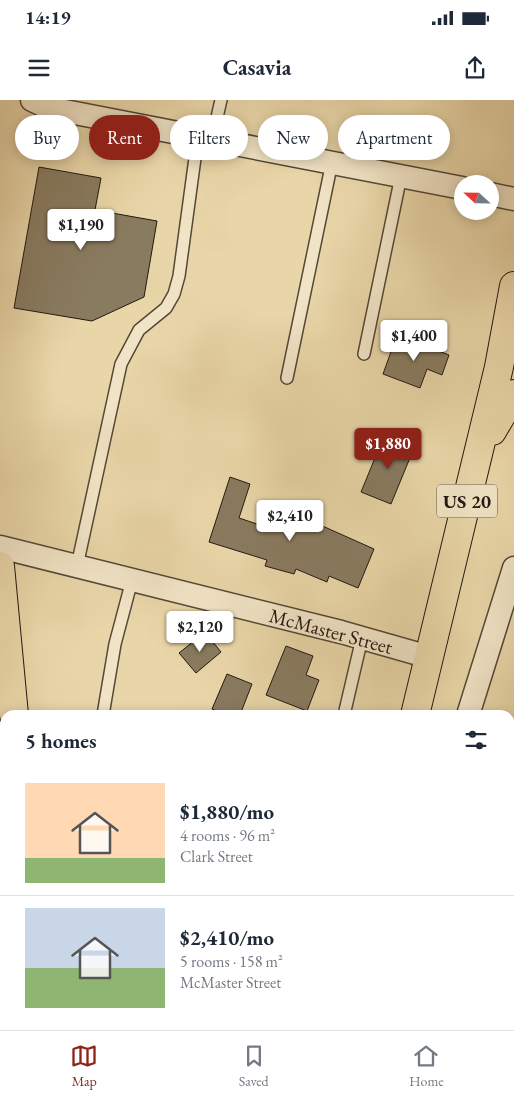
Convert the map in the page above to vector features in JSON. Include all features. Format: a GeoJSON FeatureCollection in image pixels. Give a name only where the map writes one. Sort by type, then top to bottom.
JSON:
{"type":"FeatureCollection","features":[{"type":"Feature","properties":{"kind":"highway","name":"US 20"},"geometry":{"type":"LineString","coordinates":[[416,710],[479,454],[499,367],[514,286]]}},
{"type":"Feature","properties":{"kind":"highway"},"geometry":{"type":"LineString","coordinates":[[479,454],[514,394]]}},
{"type":"Feature","properties":{"kind":"highway"},"geometry":{"type":"LineString","coordinates":[[0,566],[14,710]]}},
{"type":"Feature","properties":{"kind":"street"},"geometry":{"type":"LineString","coordinates":[[32,100],[49,108],[170,130]]}},
{"type":"Feature","properties":{"kind":"street"},"geometry":{"type":"LineString","coordinates":[[248,145],[454,186]]}},
{"type":"Feature","properties":{"kind":"street"},"geometry":{"type":"LineString","coordinates":[[499,196],[514,199]]}},
{"type":"Feature","properties":{"kind":"street","name":"McMaster Street"},"geometry":{"type":"LineString","coordinates":[[0,547],[362,638],[429,657]]}},
{"type":"Feature","properties":{"kind":"street"},"geometry":{"type":"LineString","coordinates":[[470,710],[507,613],[514,568]]}},
{"type":"Feature","properties":{"kind":"lane"},"geometry":{"type":"LineString","coordinates":[[215,115],[221,100]]}},
{"type":"Feature","properties":{"kind":"lane"},"geometry":{"type":"LineString","coordinates":[[77,566],[121,364],[139,330],[166,308],[174,294],[201,160]]}},
{"type":"Feature","properties":{"kind":"lane"},"geometry":{"type":"LineString","coordinates":[[287,378],[332,162]]}},
{"type":"Feature","properties":{"kind":"lane"},"geometry":{"type":"LineString","coordinates":[[364,354],[401,176]]}},
{"type":"Feature","properties":{"kind":"lane"},"geometry":{"type":"LineString","coordinates":[[104,710],[115,644],[132,580]]}},
{"type":"Feature","properties":{"kind":"lane"},"geometry":{"type":"LineString","coordinates":[[345,710],[362,638]]}},
{"type":"Feature","properties":{"kind":"building"},"geometry":{"type":"Polygon","coordinates":[[[39,167],[101,178],[95,210],[157,221],[144,297],[92,321],[14,308],[39,167]]]}},
{"type":"Feature","properties":{"kind":"building"},"geometry":{"type":"Polygon","coordinates":[[[397,335],[449,355],[442,375],[427,369],[420,388],[383,374],[397,335]]]}},
{"type":"Feature","properties":{"kind":"building"},"geometry":{"type":"Polygon","coordinates":[[[384,436],[414,448],[391,504],[361,492],[384,436]]]}},
{"type":"Feature","properties":{"kind":"building"},"geometry":{"type":"Polygon","coordinates":[[[230,477],[250,484],[239,518],[275,530],[281,508],[310,516],[309,520],[374,549],[358,588],[329,576],[327,582],[296,569],[294,574],[265,566],[267,560],[209,542],[230,477]]]}},
{"type":"Feature","properties":{"kind":"building"},"geometry":{"type":"Polygon","coordinates":[[[205,632],[221,652],[196,673],[179,653],[205,632]]]}},
{"type":"Feature","properties":{"kind":"building"},"geometry":{"type":"Polygon","coordinates":[[[286,646],[313,656],[306,675],[319,680],[307,710],[266,695],[286,646]]]}},
{"type":"Feature","properties":{"kind":"building"},"geometry":{"type":"Polygon","coordinates":[[[227,674],[252,684],[242,710],[212,709],[227,674]]]}}]}
